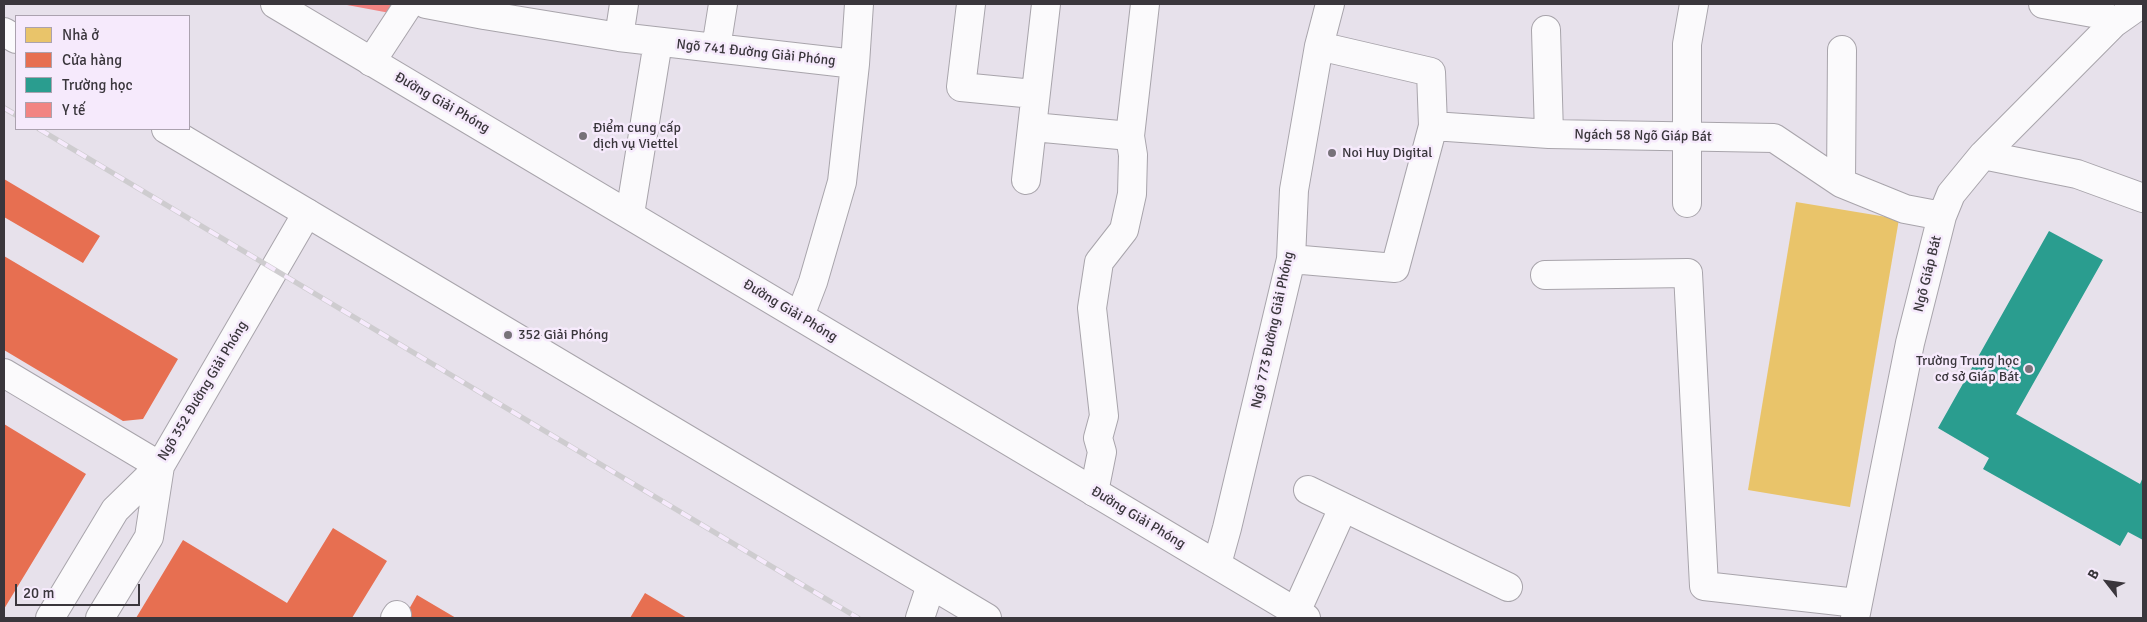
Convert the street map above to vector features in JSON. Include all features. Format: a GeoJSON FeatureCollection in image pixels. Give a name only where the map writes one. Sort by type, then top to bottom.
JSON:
{"type":"FeatureCollection","features":[{"type":"Feature","properties":{"kind":"main road","name":"Đường Giải Phóng"},"geometry":{"type":"LineString","coordinates":[[275,4],[1301,615]]}},
{"type":"Feature","properties":{"kind":"main road"},"geometry":{"type":"LineString","coordinates":[[372,62],[409,4]]}},
{"type":"Feature","properties":{"kind":"main road","name":"Ngõ 741 Đường Giải Phóng"},"geometry":{"type":"LineString","coordinates":[[426,4],[484,10],[619,37],[855,64]]}},
{"type":"Feature","properties":{"kind":"main road"},"geometry":{"type":"LineString","coordinates":[[619,37],[624,4]]}},
{"type":"Feature","properties":{"kind":"main road"},"geometry":{"type":"LineString","coordinates":[[716,48],[723,4]]}},
{"type":"Feature","properties":{"kind":"main road","name":"Ngõ 741 Đường Giải Phóng"},"geometry":{"type":"LineString","coordinates":[[800,316],[813,282],[842,182],[855,64],[859,4]]}},
{"type":"Feature","properties":{"kind":"main road"},"geometry":{"type":"LineString","coordinates":[[971,4],[961,87],[1034,94]]}},
{"type":"Feature","properties":{"kind":"main road"},"geometry":{"type":"LineString","coordinates":[[1026,180],[1033,127],[1034,94],[1046,4]]}},
{"type":"Feature","properties":{"kind":"main road"},"geometry":{"type":"LineString","coordinates":[[1094,492],[1102,452],[1098,438],[1104,416],[1092,308],[1099,262],[1124,230],[1132,194],[1130,136],[1144,4]]}},
{"type":"Feature","properties":{"kind":"main road","name":"Ngõ 773 Đường Giải Phóng"},"geometry":{"type":"LineString","coordinates":[[1216,564],[1227,528],[1291,259],[1294,190],[1319,46],[1330,4]]}},
{"type":"Feature","properties":{"kind":"main road"},"geometry":{"type":"LineString","coordinates":[[1687,203],[1687,44],[1694,4]]}},
{"type":"Feature","properties":{"kind":"main road"},"geometry":{"type":"LineString","coordinates":[[2043,4],[2106,14]]}},
{"type":"Feature","properties":{"kind":"main road","name":"Ngõ Giáp Bát"},"geometry":{"type":"LineString","coordinates":[[1856,611],[1910,343],[1942,216],[1951,194],[2106,14],[2141,4]]}},
{"type":"Feature","properties":{"kind":"main road"},"geometry":{"type":"LineString","coordinates":[[1546,30],[1549,134]]}},
{"type":"Feature","properties":{"kind":"main road"},"geometry":{"type":"LineString","coordinates":[[4,32],[15,38]]}},
{"type":"Feature","properties":{"kind":"main road"},"geometry":{"type":"LineString","coordinates":[[630,214],[658,42]]}},
{"type":"Feature","properties":{"kind":"main road"},"geometry":{"type":"LineString","coordinates":[[1291,259],[1395,268],[1433,126],[1431,72],[1319,46]]}},
{"type":"Feature","properties":{"kind":"main road"},"geometry":{"type":"LineString","coordinates":[[1840,182],[1842,50]]}},
{"type":"Feature","properties":{"kind":"main road","name":"Ngách 58 Ngõ Giáp Bát"},"geometry":{"type":"LineString","coordinates":[[1433,126],[1549,134],[1774,138],[1840,182],[1905,209],[1942,216]]}},
{"type":"Feature","properties":{"kind":"main road"},"geometry":{"type":"LineString","coordinates":[[1033,127],[1130,136]]}},
{"type":"Feature","properties":{"kind":"main road"},"geometry":{"type":"LineString","coordinates":[[168,130],[987,618]]}},
{"type":"Feature","properties":{"kind":"main road"},"geometry":{"type":"LineString","coordinates":[[1983,155],[2077,174],[2143,198]]}},
{"type":"Feature","properties":{"kind":"main road","name":"Ngõ 352 Đường Giải Phóng"},"geometry":{"type":"LineString","coordinates":[[4,373],[160,466],[307,213]]}},
{"type":"Feature","properties":{"kind":"main road"},"geometry":{"type":"LineString","coordinates":[[1545,275],[1688,273],[1704,586],[1856,611]]}},
{"type":"Feature","properties":{"kind":"main road"},"geometry":{"type":"LineString","coordinates":[[50,618],[115,510],[160,466]]}},
{"type":"Feature","properties":{"kind":"main road"},"geometry":{"type":"LineString","coordinates":[[100,618],[149,537],[160,466]]}},
{"type":"Feature","properties":{"kind":"main road"},"geometry":{"type":"LineString","coordinates":[[1308,490],[1508,587]]}},
{"type":"Feature","properties":{"kind":"main road"},"geometry":{"type":"LineString","coordinates":[[1301,615],[1344,508]]}},
{"type":"Feature","properties":{"kind":"main road"},"geometry":{"type":"LineString","coordinates":[[920,618],[931,585]]}},
{"type":"Feature","properties":{"kind":"building: Nhà ở"},"geometry":{"type":"Polygon","coordinates":[[[1796,202],[1899,219],[1850,507],[1748,490],[1796,202]]]}},
{"type":"Feature","properties":{"kind":"building: Cửa hàng"},"geometry":{"type":"Polygon","coordinates":[[[4,179],[100,236],[83,263],[4,217],[4,179]]]}},
{"type":"Feature","properties":{"kind":"building: Cửa hàng"},"geometry":{"type":"Polygon","coordinates":[[[4,256],[178,359],[143,419],[123,421],[4,350],[4,256]]]}},
{"type":"Feature","properties":{"kind":"building: Cửa hàng"},"geometry":{"type":"Polygon","coordinates":[[[4,424],[86,474],[4,609],[4,424]]]}},
{"type":"Feature","properties":{"kind":"building: Cửa hàng"},"geometry":{"type":"Polygon","coordinates":[[[333,528],[387,561],[352,618],[136,618],[183,540],[287,603],[333,528]]]}},
{"type":"Feature","properties":{"kind":"building: Cửa hàng"},"geometry":{"type":"Polygon","coordinates":[[[645,593],[687,618],[630,618],[645,593]]]}},
{"type":"Feature","properties":{"kind":"building: Cửa hàng"},"geometry":{"type":"Polygon","coordinates":[[[417,595],[456,618],[404,618],[417,595]]]}},
{"type":"Feature","properties":{"kind":"building: Trường học"},"geometry":{"type":"Polygon","coordinates":[[[2049,231],[2103,260],[2016,414],[2140,484],[2143,477],[2143,540],[2128,532],[2120,546],[1983,469],[1989,458],[1938,428],[2049,231]]]}},
{"type":"Feature","properties":{"kind":"building: Y tế"},"geometry":{"type":"Polygon","coordinates":[[[390,4],[390,13],[347,5],[390,4]]]}},
{"type":"Feature","properties":{"kind":"railway"},"geometry":{"type":"LineString","coordinates":[[4,108],[15,114]]}},
{"type":"Feature","properties":{"kind":"railway"},"geometry":{"type":"LineString","coordinates":[[41,130],[858,618]]}},
{"type":"Feature","properties":{"kind":"place","name":"Điểm cung cấp dịch vụ Viettel"},"geometry":{"type":"Point","coordinates":[583,136]}},
{"type":"Feature","properties":{"kind":"place","name":"Noi Huy Digital"},"geometry":{"type":"Point","coordinates":[1332,153]}},
{"type":"Feature","properties":{"kind":"place","name":"352 Giải Phóng"},"geometry":{"type":"Point","coordinates":[508,335]}},
{"type":"Feature","properties":{"kind":"place","name":"Trường Trung học cơ sở Giáp Bát"},"geometry":{"type":"Point","coordinates":[2029,369]}}]}
